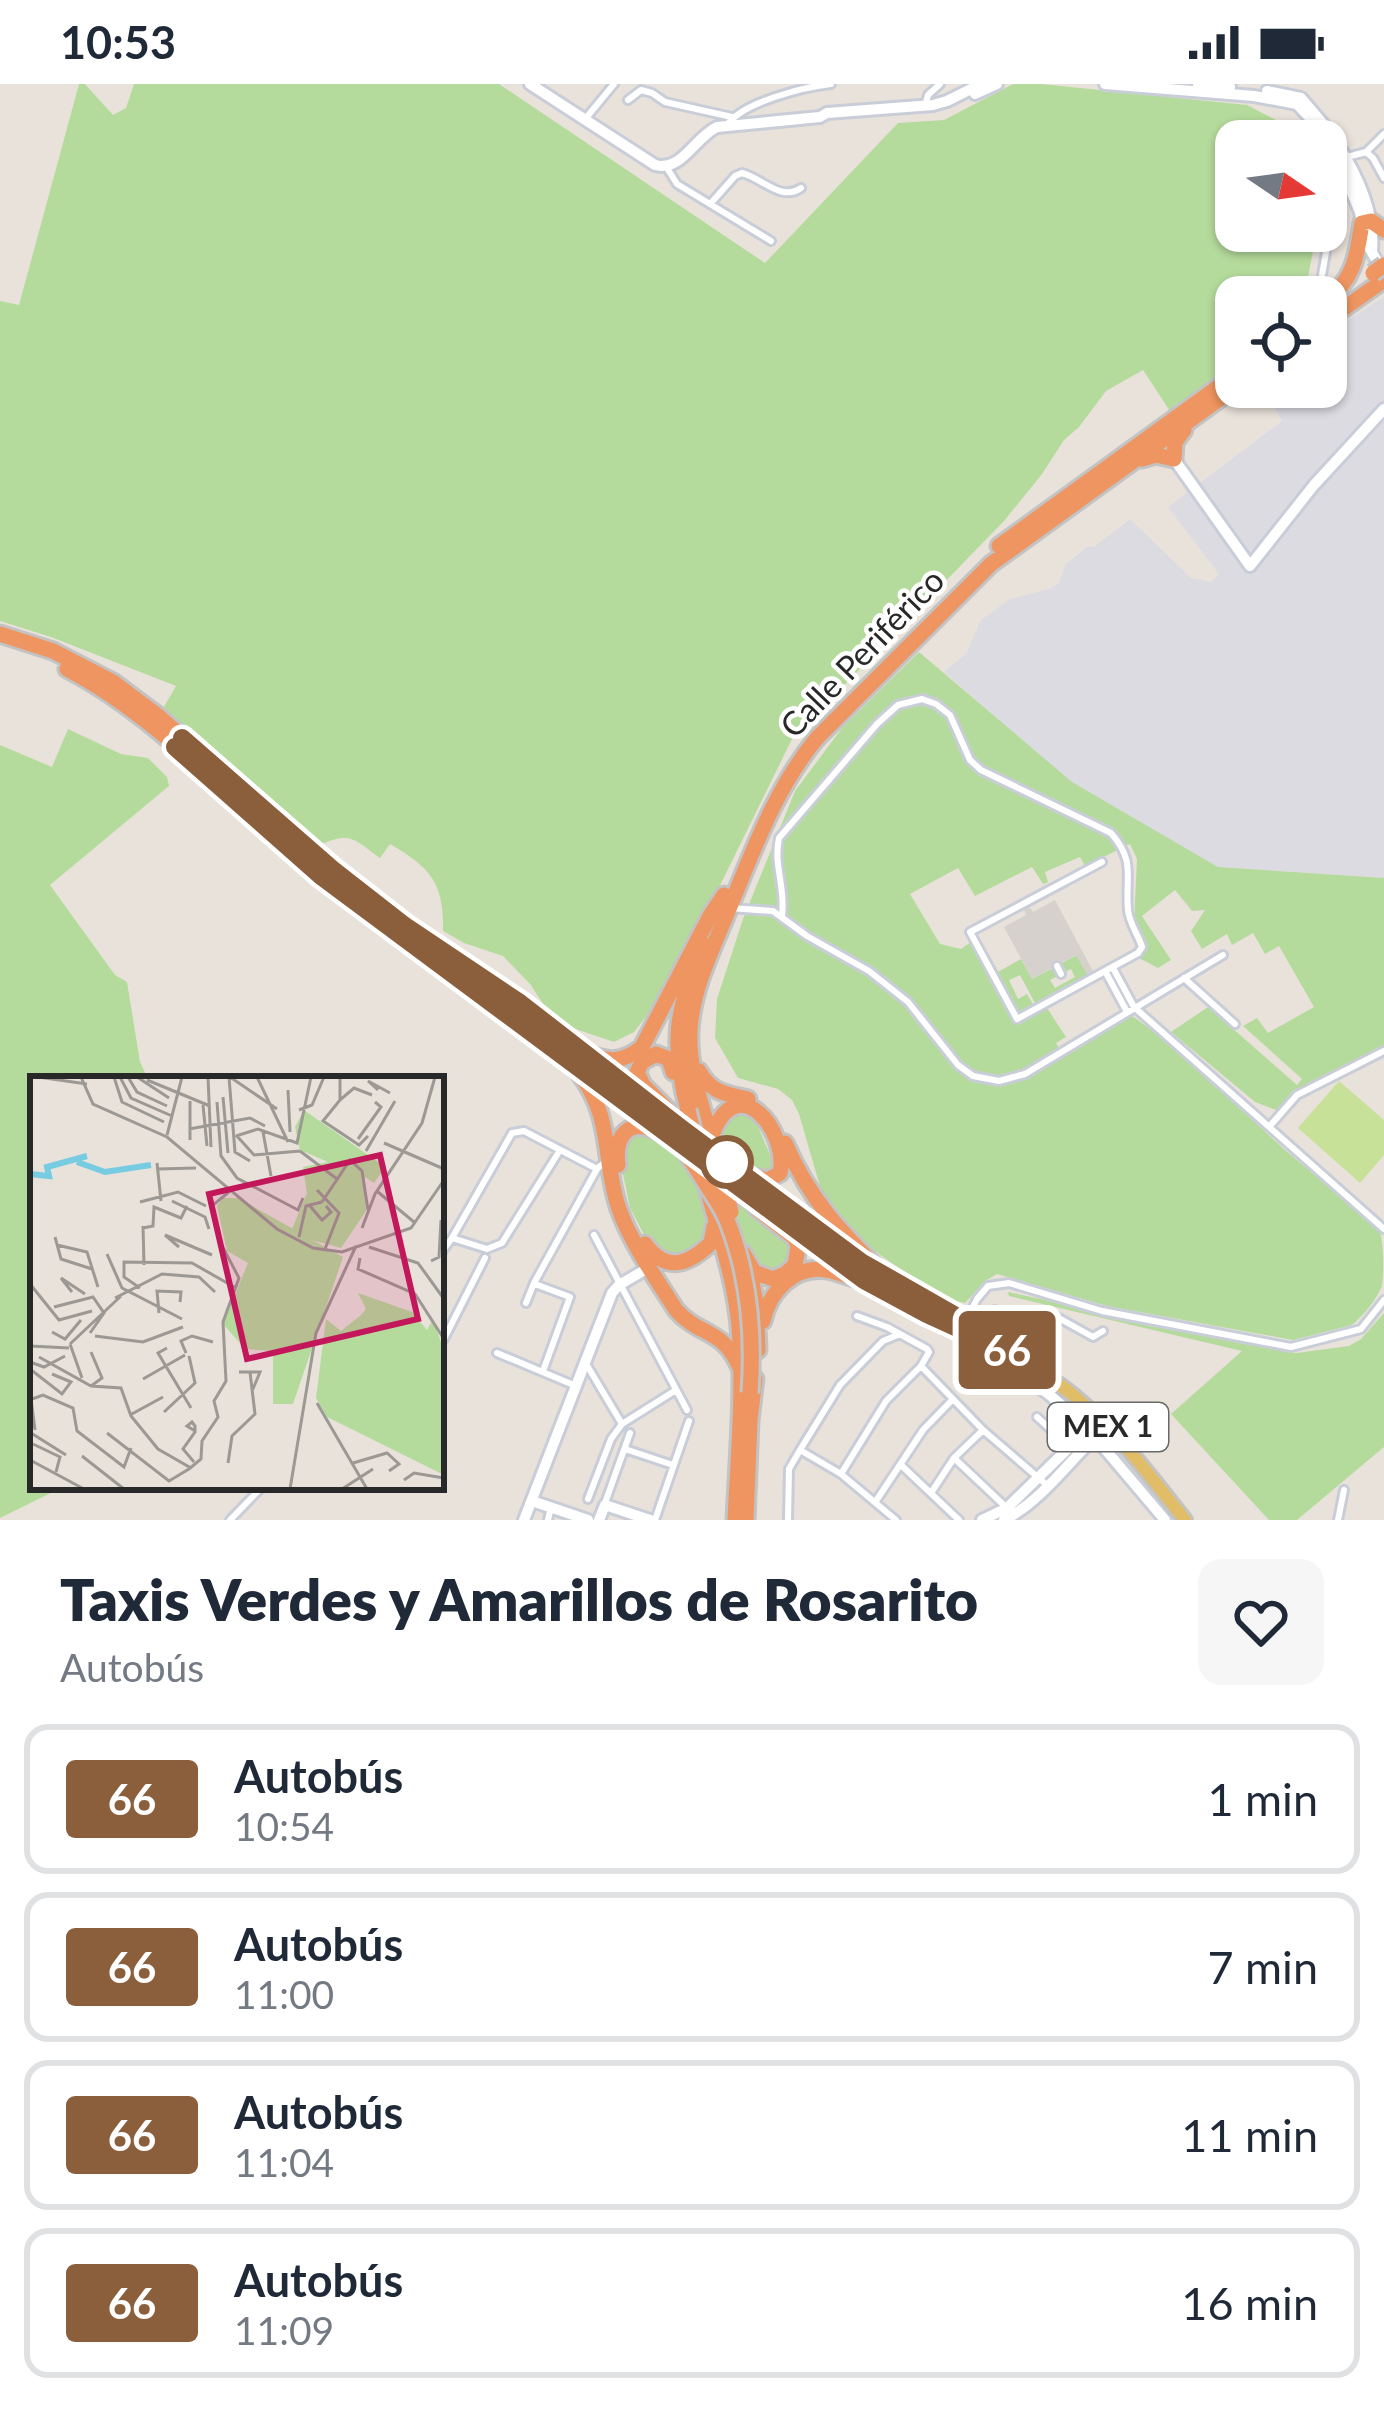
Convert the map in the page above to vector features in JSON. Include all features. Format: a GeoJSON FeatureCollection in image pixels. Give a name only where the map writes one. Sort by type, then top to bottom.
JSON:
{"type":"FeatureCollection","features":[{"type":"Feature","properties":{"kind":"highway"},"geometry":{"type":"LineString","coordinates":[[1347,280],[1372,225]]}},
{"type":"Feature","properties":{"kind":"highway"},"geometry":{"type":"LineString","coordinates":[[1347,292],[1380,274]]}},
{"type":"Feature","properties":{"kind":"highway"},"geometry":{"type":"LineString","coordinates":[[1347,305],[1380,274]]}},
{"type":"Feature","properties":{"kind":"highway","name":"Calle Periférico"},"geometry":{"type":"LineString","coordinates":[[759,1348],[756,1303],[690,1046],[695,1002],[761,809],[785,766],[850,692],[986,557],[1215,389]]}},
{"type":"Feature","properties":{"kind":"highway","name":"Calle Periférico"},"geometry":{"type":"LineString","coordinates":[[745,1421],[739,1324],[682,1088],[676,1036],[681,1004],[767,814],[817,738],[974,579],[1215,402]]}},
{"type":"Feature","properties":{"kind":"highway"},"geometry":{"type":"LineString","coordinates":[[1138,460],[1156,455],[1174,459],[1175,442],[1193,418]]}},
{"type":"Feature","properties":{"kind":"highway","name":"MEX 1"},"geometry":{"type":"LineString","coordinates":[[0,634],[53,651],[100,674],[136,698],[178,742]]}},
{"type":"Feature","properties":{"kind":"highway","name":"MEX 1"},"geometry":{"type":"LineString","coordinates":[[0,645],[50,661],[98,686],[178,742],[448,964],[741,1180]]}},
{"type":"Feature","properties":{"kind":"highway"},"geometry":{"type":"LineString","coordinates":[[576,1057],[616,1061],[642,1047],[710,916],[727,901]]}},
{"type":"Feature","properties":{"kind":"highway"},"geometry":{"type":"LineString","coordinates":[[448,964],[649,1109],[673,1132],[716,1199],[732,1234],[752,1316],[753,1353],[735,1520]]}},
{"type":"Feature","properties":{"kind":"highway"},"geometry":{"type":"LineString","coordinates":[[690,1046],[701,1076],[717,1092],[766,1107],[810,1194],[889,1280]]}},
{"type":"Feature","properties":{"kind":"highway"},"geometry":{"type":"LineString","coordinates":[[682,1088],[664,1055],[651,1055],[639,1066],[638,1078],[670,1111],[682,1137]]}},
{"type":"Feature","properties":{"kind":"highway"},"geometry":{"type":"LineString","coordinates":[[576,1057],[597,1100],[620,1212],[656,1261],[681,1317],[726,1343],[740,1368]]}},
{"type":"Feature","properties":{"kind":"highway"},"geometry":{"type":"LineString","coordinates":[[711,1139],[718,1118],[732,1106],[750,1107],[765,1118],[782,1156],[780,1173],[768,1180],[741,1180]]}},
{"type":"Feature","properties":{"kind":"highway"},"geometry":{"type":"LineString","coordinates":[[608,1161],[621,1136],[637,1126],[682,1137]]}},
{"type":"Feature","properties":{"kind":"highway"},"geometry":{"type":"LineString","coordinates":[[741,1180],[759,1210],[795,1238],[798,1247],[791,1270],[773,1279],[754,1272],[743,1253]]}},
{"type":"Feature","properties":{"kind":"highway"},"geometry":{"type":"LineString","coordinates":[[656,1261],[684,1262],[711,1244],[711,1201]]}},
{"type":"Feature","properties":{"kind":"highway"},"geometry":{"type":"LineString","coordinates":[[746,1520],[745,1421],[766,1306],[793,1277],[815,1269],[864,1280]]}},
{"type":"Feature","properties":{"kind":"main road"},"geometry":{"type":"LineString","coordinates":[[820,117],[925,106],[981,84]]}},
{"type":"Feature","properties":{"kind":"main road"},"geometry":{"type":"LineString","coordinates":[[540,86],[584,121],[655,166],[667,168],[702,135],[730,121],[932,112],[997,84]]}},
{"type":"Feature","properties":{"kind":"main road"},"geometry":{"type":"LineString","coordinates":[[1105,84],[1287,101],[1311,119]]}},
{"type":"Feature","properties":{"kind":"main road"},"geometry":{"type":"LineString","coordinates":[[1198,84],[1295,95],[1320,120]]}},
{"type":"Feature","properties":{"kind":"main road"},"geometry":{"type":"LineString","coordinates":[[1347,178],[1372,225]]}},
{"type":"Feature","properties":{"kind":"main road"},"geometry":{"type":"LineString","coordinates":[[1348,183],[1372,225]]}},
{"type":"Feature","properties":{"kind":"main road"},"geometry":{"type":"LineString","coordinates":[[1372,225],[1364,239],[1380,274]]}},
{"type":"Feature","properties":{"kind":"main road"},"geometry":{"type":"LineString","coordinates":[[1174,459],[1250,566],[1314,485],[1384,409]]}},
{"type":"Feature","properties":{"kind":"main road","name":"MEX 1"},"geometry":{"type":"LineString","coordinates":[[741,1180],[889,1280],[998,1340],[1010,1352]]}},
{"type":"Feature","properties":{"kind":"main road","name":"MEX 1"},"geometry":{"type":"LineString","coordinates":[[741,1180],[864,1280],[1046,1374],[1126,1447],[1185,1520]]}},
{"type":"Feature","properties":{"kind":"main road"},"geometry":{"type":"LineString","coordinates":[[524,1520],[612,1293],[656,1261]]}},
{"type":"Feature","properties":{"kind":"main road"},"geometry":{"type":"LineString","coordinates":[[1010,1352],[1012,1366],[1091,1433],[1165,1520]]}},
{"type":"Feature","properties":{"kind":"main road"},"geometry":{"type":"LineString","coordinates":[[982,1520],[1008,1514],[1091,1433]]}},
{"type":"Feature","properties":{"kind":"main road"},"geometry":{"type":"LineString","coordinates":[[532,1501],[549,1514],[588,1520]]}},
{"type":"Feature","properties":{"kind":"main road"},"geometry":{"type":"LineString","coordinates":[[599,1520],[605,1505],[653,1520]]}},
{"type":"Feature","properties":{"kind":"street"},"geometry":{"type":"LineString","coordinates":[[584,121],[614,84]]}},
{"type":"Feature","properties":{"kind":"street"},"geometry":{"type":"LineString","coordinates":[[628,100],[645,90],[678,106],[730,121],[740,111],[804,87],[831,84]]}},
{"type":"Feature","properties":{"kind":"street"},"geometry":{"type":"LineString","coordinates":[[925,106],[928,95],[940,84]]}},
{"type":"Feature","properties":{"kind":"street"},"geometry":{"type":"LineString","coordinates":[[1347,155],[1366,152],[1384,134]]}},
{"type":"Feature","properties":{"kind":"street"},"geometry":{"type":"LineString","coordinates":[[1366,152],[1384,178]]}},
{"type":"Feature","properties":{"kind":"street"},"geometry":{"type":"LineString","coordinates":[[667,168],[677,184],[771,241]]}},
{"type":"Feature","properties":{"kind":"street"},"geometry":{"type":"LineString","coordinates":[[711,203],[742,173],[784,194],[801,188]]}},
{"type":"Feature","properties":{"kind":"street"},"geometry":{"type":"LineString","coordinates":[[1322,275],[1334,207],[1348,183]]}},
{"type":"Feature","properties":{"kind":"street"},"geometry":{"type":"LineString","coordinates":[[782,916],[785,900],[776,854],[778,838],[877,724],[898,705],[922,699],[950,715],[970,760],[982,770],[1111,832],[1129,865],[1127,915],[1142,947],[1138,953],[1017,1019],[970,932],[1102,862]]}},
{"type":"Feature","properties":{"kind":"street"},"geometry":{"type":"LineString","coordinates":[[727,901],[773,911],[869,971],[908,1002],[958,1065],[974,1076],[999,1081],[1024,1074],[1223,955]]}},
{"type":"Feature","properties":{"kind":"street"},"geometry":{"type":"LineString","coordinates":[[1109,970],[1130,1009],[1384,1228]]}},
{"type":"Feature","properties":{"kind":"street"},"geometry":{"type":"LineString","coordinates":[[1184,978],[1235,1024]]}},
{"type":"Feature","properties":{"kind":"street"},"geometry":{"type":"LineString","coordinates":[[1269,1127],[1297,1095],[1382,1053]]}},
{"type":"Feature","properties":{"kind":"street"},"geometry":{"type":"LineString","coordinates":[[444,1249],[512,1133],[608,1161],[526,1303]]}},
{"type":"Feature","properties":{"kind":"street"},"geometry":{"type":"LineString","coordinates":[[452,1238],[487,1249],[502,1244],[560,1150]]}},
{"type":"Feature","properties":{"kind":"street"},"geometry":{"type":"LineString","coordinates":[[594,1235],[688,1410]]}},
{"type":"Feature","properties":{"kind":"street"},"geometry":{"type":"LineString","coordinates":[[444,1339],[485,1258]]}},
{"type":"Feature","properties":{"kind":"street"},"geometry":{"type":"LineString","coordinates":[[971,1325],[976,1299],[988,1286],[1010,1282],[1102,1311],[1291,1347],[1361,1329],[1384,1300]]}},
{"type":"Feature","properties":{"kind":"street"},"geometry":{"type":"LineString","coordinates":[[534,1283],[569,1297],[543,1371]]}},
{"type":"Feature","properties":{"kind":"street"},"geometry":{"type":"LineString","coordinates":[[971,1325],[995,1310],[1028,1323],[1058,1317],[1093,1337],[1102,1331]]}},
{"type":"Feature","properties":{"kind":"street"},"geometry":{"type":"LineString","coordinates":[[841,1474],[886,1401],[928,1356],[927,1349],[857,1316]]}},
{"type":"Feature","properties":{"kind":"street"},"geometry":{"type":"LineString","coordinates":[[788,1520],[789,1469],[800,1450],[840,1385],[884,1341],[900,1334]]}},
{"type":"Feature","properties":{"kind":"street"},"geometry":{"type":"LineString","coordinates":[[497,1353],[576,1386]]}},
{"type":"Feature","properties":{"kind":"street"},"geometry":{"type":"LineString","coordinates":[[585,1362],[622,1424]]}},
{"type":"Feature","properties":{"kind":"street"},"geometry":{"type":"LineString","coordinates":[[921,1366],[982,1430],[1044,1482]]}},
{"type":"Feature","properties":{"kind":"street"},"geometry":{"type":"LineString","coordinates":[[588,1499],[611,1438],[622,1424],[676,1390]]}},
{"type":"Feature","properties":{"kind":"street"},"geometry":{"type":"LineString","coordinates":[[876,1501],[923,1430],[953,1399]]}},
{"type":"Feature","properties":{"kind":"street"},"geometry":{"type":"LineString","coordinates":[[1037,1417],[1073,1451]]}},
{"type":"Feature","properties":{"kind":"street"},"geometry":{"type":"LineString","coordinates":[[653,1520],[689,1421]]}},
{"type":"Feature","properties":{"kind":"street"},"geometry":{"type":"LineString","coordinates":[[931,1493],[954,1458],[982,1430]]}},
{"type":"Feature","properties":{"kind":"street"},"geometry":{"type":"LineString","coordinates":[[605,1505],[629,1433]]}},
{"type":"Feature","properties":{"kind":"street"},"geometry":{"type":"LineString","coordinates":[[624,1448],[673,1466]]}},
{"type":"Feature","properties":{"kind":"street"},"geometry":{"type":"LineString","coordinates":[[800,1450],[841,1474],[896,1520]]}},
{"type":"Feature","properties":{"kind":"street"},"geometry":{"type":"LineString","coordinates":[[954,1458],[1008,1514]]}},
{"type":"Feature","properties":{"kind":"street"},"geometry":{"type":"LineString","coordinates":[[899,1464],[959,1520]]}},
{"type":"Feature","properties":{"kind":"street"},"geometry":{"type":"LineString","coordinates":[[230,1520],[259,1490]]}},
{"type":"Feature","properties":{"kind":"street"},"geometry":{"type":"LineString","coordinates":[[1338,1520],[1343,1490]]}},
{"type":"Feature","properties":{"kind":"shaded area"},"geometry":{"type":"Polygon","coordinates":[[[1384,297],[1384,878],[1218,867],[1072,783],[944,672],[966,654],[981,620],[1010,599],[1052,588],[1066,564],[1130,519],[1191,578],[1211,582],[1219,574],[1168,507],[1282,421],[1275,408],[1347,408],[1347,321],[1384,297]]]}},
{"type":"Feature","properties":{"kind":"shaded area"},"geometry":{"type":"Polygon","coordinates":[[[1055,900],[1094,973],[1088,976],[1076,955],[1032,979],[1004,927],[1026,915],[1023,908],[1029,906],[1033,912],[1055,900]]]}},
{"type":"Feature","properties":{"kind":"green space"},"geometry":{"type":"Polygon","coordinates":[[[79,84],[85,84],[113,115],[126,108],[134,84],[499,84],[765,263],[898,123],[944,120],[1013,84],[1247,105],[1276,120],[1215,120],[1215,252],[1313,252],[1308,276],[1215,276],[1215,376],[1170,411],[1143,370],[1106,391],[1004,521],[792,739],[672,983],[634,1032],[614,1042],[555,1022],[530,984],[503,956],[443,931],[441,901],[432,878],[404,853],[390,844],[380,858],[346,838],[319,845],[162,710],[176,686],[0,621],[0,301],[19,305],[79,84]]]}},
{"type":"Feature","properties":{"kind":"green space"},"geometry":{"type":"Polygon","coordinates":[[[919,652],[1072,782],[1218,867],[1384,878],[1384,1045],[1303,1087],[1276,1110],[1255,1102],[1171,1032],[1208,1007],[1297,1085],[1302,1079],[1243,1026],[1257,1018],[1268,1033],[1314,1007],[1279,946],[1265,954],[1253,933],[1232,945],[1227,934],[1202,949],[1191,931],[1205,910],[1192,911],[1175,890],[1142,916],[1171,960],[1158,968],[1139,958],[1146,945],[1134,924],[1137,859],[1130,844],[1085,866],[1080,857],[1045,872],[1048,882],[1043,884],[1032,867],[975,896],[958,868],[910,894],[940,944],[961,949],[971,942],[1014,1024],[1047,1008],[1066,1037],[1056,1043],[1064,1056],[1131,1015],[1167,1041],[1379,1229],[1382,1286],[1352,1325],[1293,1340],[1107,1306],[997,1274],[965,1303],[942,1298],[866,1245],[821,1190],[792,1100],[778,1089],[738,1078],[715,1038],[717,999],[743,919],[795,791],[842,728],[919,652]]]}},
{"type":"Feature","properties":{"kind":"green space"},"geometry":{"type":"Polygon","coordinates":[[[68,729],[121,754],[148,758],[167,777],[169,786],[50,885],[115,975],[127,982],[147,1076],[30,1076],[30,1490],[57,1490],[0,1518],[0,745],[52,767],[68,729]]]}},
{"type":"Feature","properties":{"kind":"green space"},"geometry":{"type":"Polygon","coordinates":[[[1077,955],[1088,976],[1036,1005],[1020,975],[1009,980],[1018,999],[1027,994],[1034,1006],[1018,1015],[996,973],[1021,959],[1032,979],[1055,967],[1060,975],[1050,980],[1055,988],[1075,977],[1071,969],[1063,973],[1058,965],[1077,955]]]}},
{"type":"Feature","properties":{"kind":"green space"},"geometry":{"type":"Polygon","coordinates":[[[1339,1081],[1384,1120],[1384,1155],[1360,1183],[1298,1128],[1339,1081]]]}},
{"type":"Feature","properties":{"kind":"green space"},"geometry":{"type":"Polygon","coordinates":[[[737,1111],[756,1122],[774,1164],[770,1174],[741,1167],[722,1145],[720,1125],[737,1111]]]}},
{"type":"Feature","properties":{"kind":"green space"},"geometry":{"type":"Polygon","coordinates":[[[630,1132],[648,1133],[691,1166],[708,1233],[697,1248],[666,1257],[650,1246],[630,1208],[619,1155],[630,1132]]]}},
{"type":"Feature","properties":{"kind":"green space"},"geometry":{"type":"Polygon","coordinates":[[[733,1196],[785,1237],[792,1248],[790,1265],[765,1275],[745,1253],[733,1196]]]}},
{"type":"Feature","properties":{"kind":"green space"},"geometry":{"type":"Polygon","coordinates":[[[1008,1292],[1296,1353],[1349,1346],[1384,1313],[1384,1447],[1297,1520],[1269,1520],[1171,1414],[1242,1351],[1009,1296],[1008,1292]]]}},
{"type":"Feature","properties":{"kind":"bus line","name":"66"},"geometry":{"type":"LineString","coordinates":[[175,747],[321,876],[864,1280],[1008,1351],[998,1340],[861,1262],[520,1003],[405,926],[182,738]]}}]}
